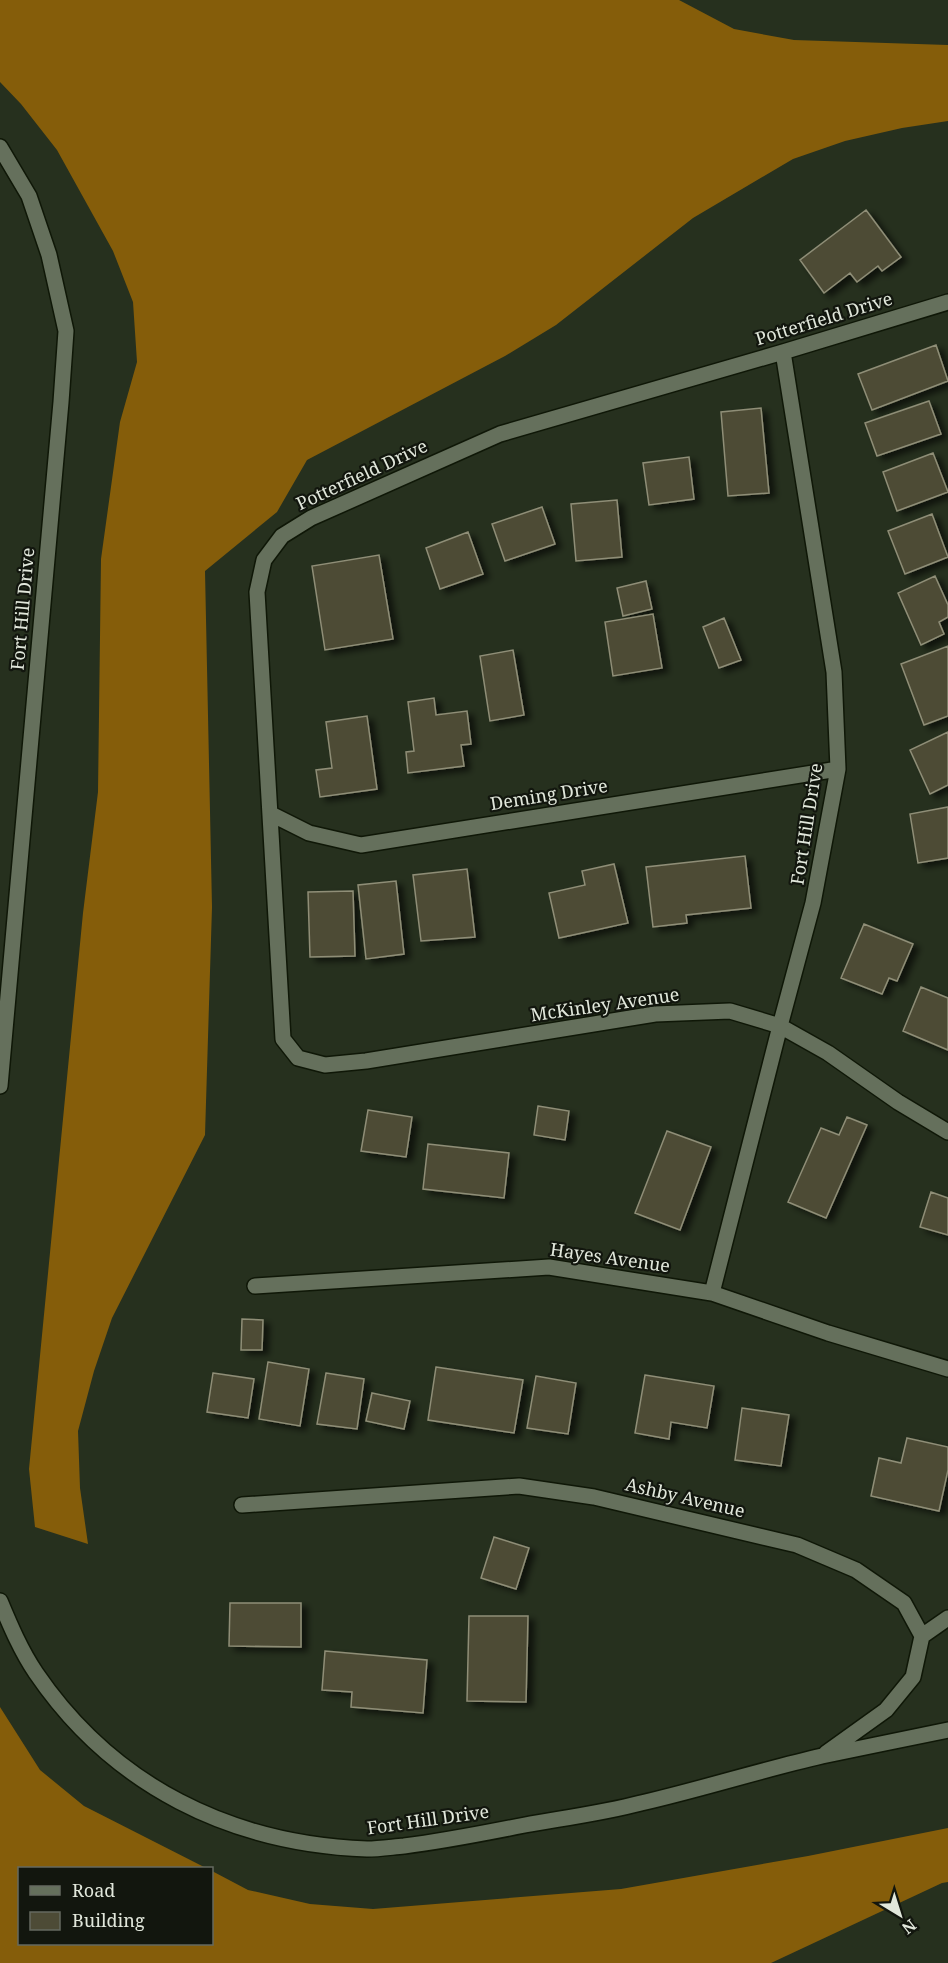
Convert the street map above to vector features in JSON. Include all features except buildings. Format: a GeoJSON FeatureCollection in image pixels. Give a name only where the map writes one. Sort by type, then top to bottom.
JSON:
{"type":"FeatureCollection","features":[{"type":"Feature","properties":{"kind":"street","name":"Fort Hill Drive"},"geometry":{"type":"LineString","coordinates":[[0,147],[29,196],[49,255],[66,331],[0,1086]]}},
{"type":"Feature","properties":{"kind":"street","name":"Potterfield Drive"},"geometry":{"type":"LineString","coordinates":[[284,1039],[257,592],[264,560],[282,536],[311,518],[500,434],[948,302]]}},
{"type":"Feature","properties":{"kind":"street","name":"Fort Hill Drive"},"geometry":{"type":"LineString","coordinates":[[712,1293],[813,903],[838,769],[834,672],[783,352]]}},
{"type":"Feature","properties":{"kind":"street","name":"Deming Drive"},"geometry":{"type":"LineString","coordinates":[[271,814],[309,833],[361,845],[838,769]]}},
{"type":"Feature","properties":{"kind":"street","name":"McKinley Avenue"},"geometry":{"type":"LineString","coordinates":[[284,1039],[298,1058],[325,1065],[366,1061],[655,1014],[730,1011],[780,1026],[828,1053],[898,1102],[948,1132]]}},
{"type":"Feature","properties":{"kind":"street","name":"Hayes Avenue"},"geometry":{"type":"LineString","coordinates":[[255,1286],[549,1267],[712,1293],[828,1333],[948,1369]]}},
{"type":"Feature","properties":{"kind":"street","name":"Ashby Avenue"},"geometry":{"type":"LineString","coordinates":[[242,1505],[519,1486],[594,1497],[797,1545],[855,1570],[904,1603],[922,1636]]}},
{"type":"Feature","properties":{"kind":"street","name":"Fort Hill Drive"},"geometry":{"type":"LineString","coordinates":[[0,1601],[12,1630],[34,1671],[69,1718],[142,1781],[172,1798],[260,1834],[305,1844],[370,1849],[432,1843],[639,1804],[821,1756]]}},
{"type":"Feature","properties":{"kind":"street"},"geometry":{"type":"LineString","coordinates":[[821,1756],[886,1710],[913,1677],[922,1636],[948,1618]]}},
{"type":"Feature","properties":{"kind":"street"},"geometry":{"type":"LineString","coordinates":[[821,1756],[948,1730]]}},
{"type":"Feature","properties":{"kind":"shaded area"},"geometry":{"type":"Polygon","coordinates":[[[0,0],[679,0],[734,29],[794,40],[948,45],[948,121],[902,128],[845,141],[793,159],[693,218],[556,325],[505,356],[307,460],[277,512],[205,571],[212,907],[205,1135],[112,1318],[94,1371],[78,1431],[80,1488],[88,1544],[35,1527],[29,1469],[83,913],[98,792],[101,559],[120,422],[137,362],[133,302],[113,251],[57,150],[21,104],[0,82],[0,0]]]}},
{"type":"Feature","properties":{"kind":"shaded area"},"geometry":{"type":"Polygon","coordinates":[[[0,1707],[40,1770],[84,1806],[204,1867],[18,1867],[18,1945],[213,1945],[213,1872],[248,1890],[310,1904],[373,1909],[621,1889],[808,1856],[948,1828],[948,1882],[771,1963],[0,1963],[0,1707]]]}}]}
